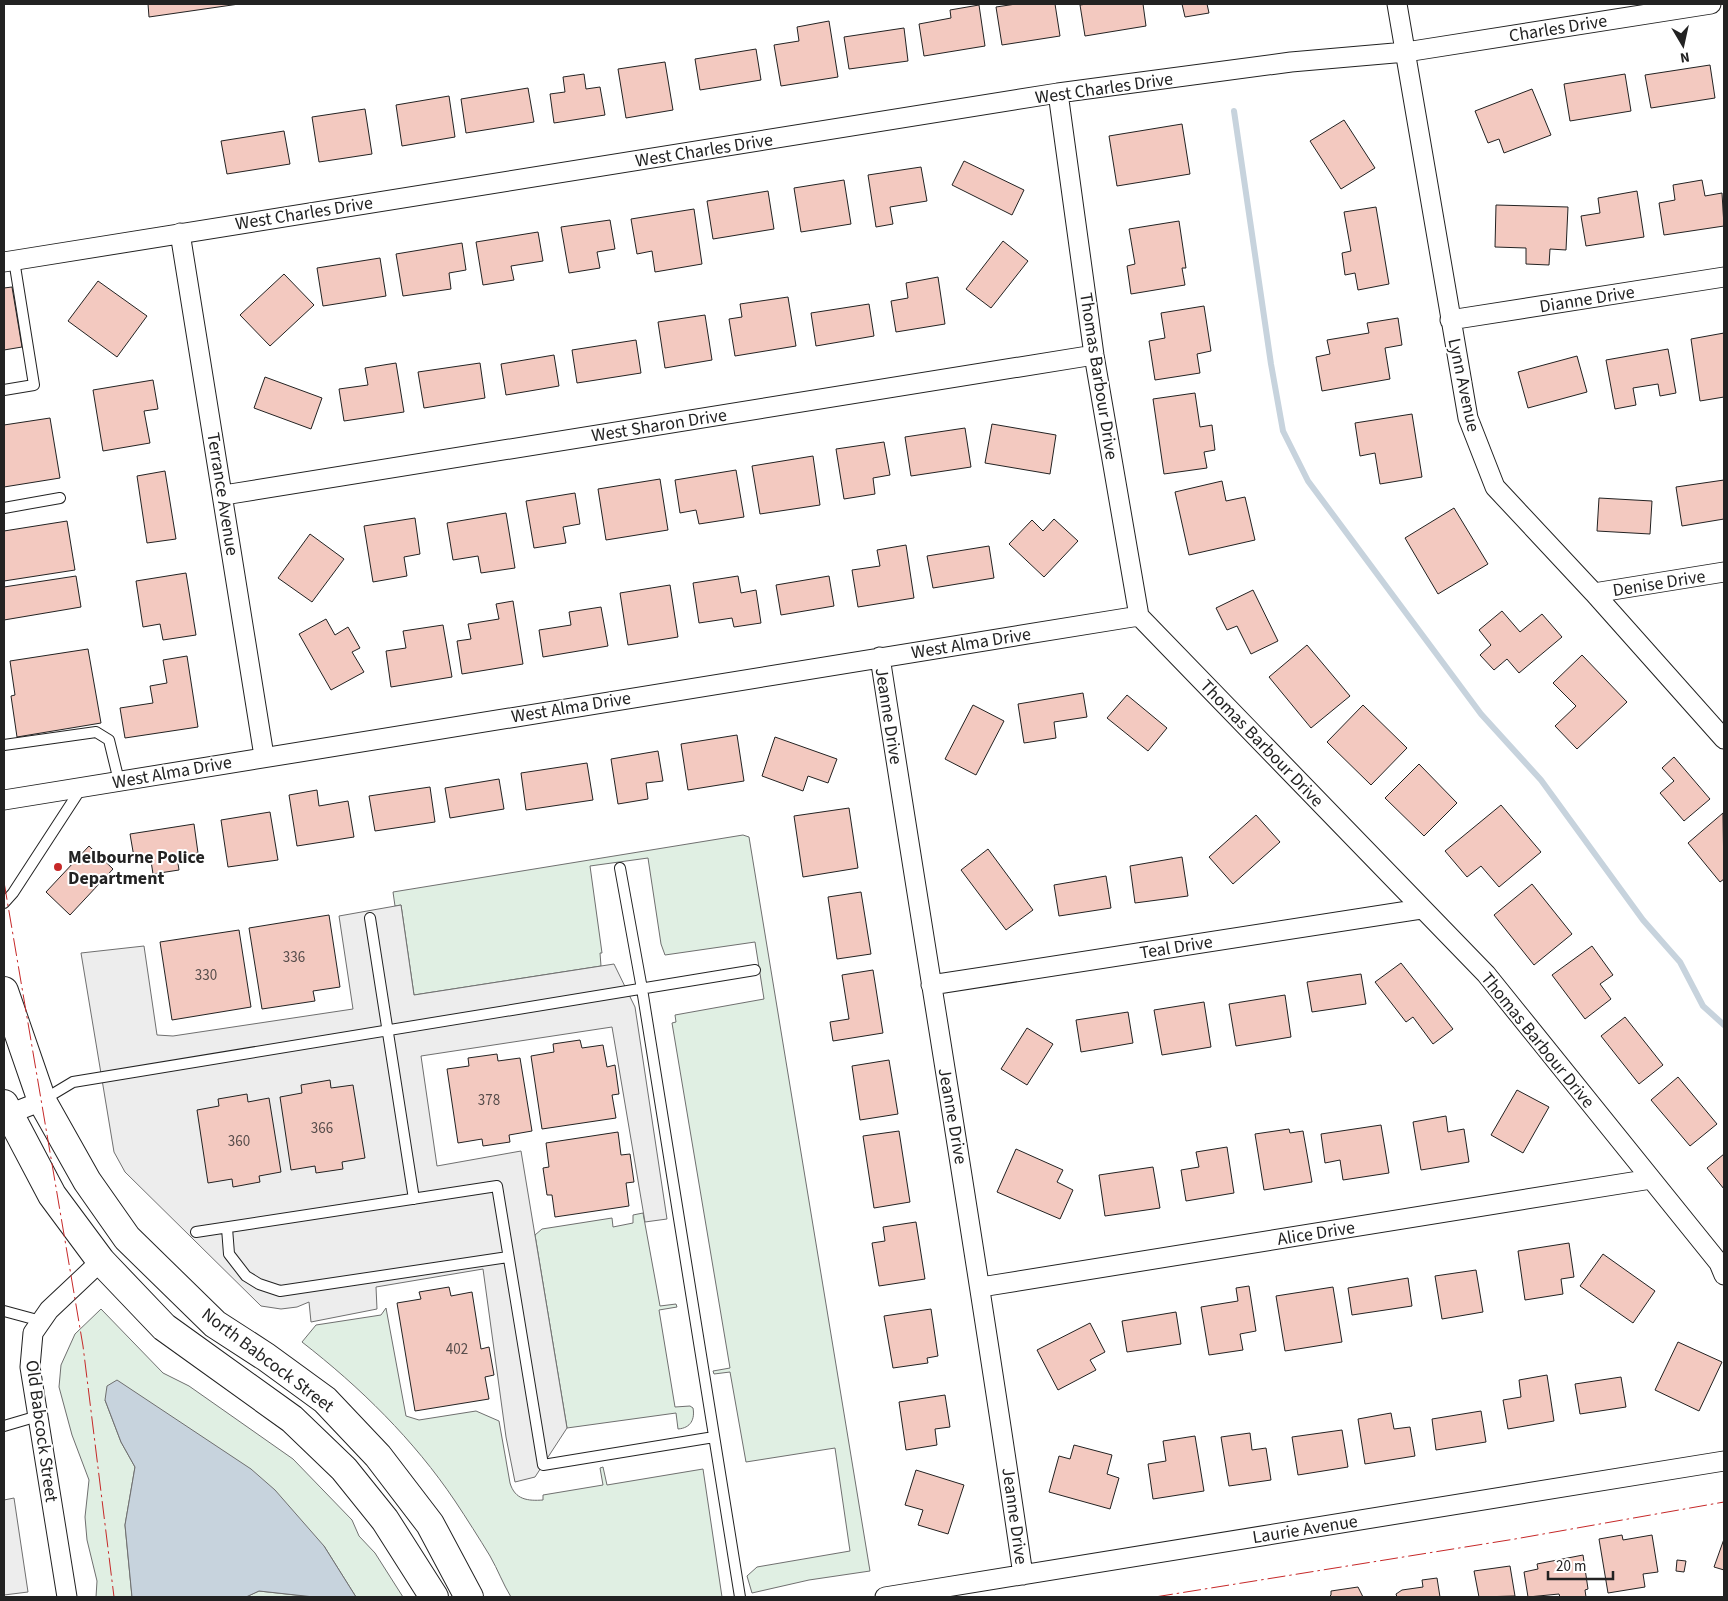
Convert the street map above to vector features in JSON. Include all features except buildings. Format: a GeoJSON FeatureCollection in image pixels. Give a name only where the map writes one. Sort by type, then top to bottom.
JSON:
{"type":"FeatureCollection","features":[{"type":"Feature","properties":{"kind":"main road","name":"North Babcock Street"},"geometry":{"type":"LineString","coordinates":[[4,990],[42,1101],[87,1181],[127,1238],[215,1324],[266,1357],[325,1400],[372,1449],[430,1524],[469,1597]]}},
{"type":"Feature","properties":{"kind":"main road","name":"North Babcock Street"},"geometry":{"type":"LineString","coordinates":[[5,1112],[52,1195],[102,1261],[164,1327],[292,1419],[344,1469],[385,1520],[431,1595]]}},
{"type":"Feature","properties":{"kind":"street","name":"Lynn Avenue"},"geometry":{"type":"LineString","coordinates":[[1397,4],[1468,418],[1495,487],[1594,593],[1724,739]]}},
{"type":"Feature","properties":{"kind":"street","name":"Charles Drive"},"geometry":{"type":"LineString","coordinates":[[1406,52],[1711,4]]}},
{"type":"Feature","properties":{"kind":"street","name":"West Charles Drive"},"geometry":{"type":"LineString","coordinates":[[9,261],[1058,94],[1291,62],[1406,52]]}},
{"type":"Feature","properties":{"kind":"street","name":"Thomas Barbour Drive"},"geometry":{"type":"LineString","coordinates":[[1058,94],[1094,355],[1139,616],[1486,974],[1719,1264],[1724,1275]]}},
{"type":"Feature","properties":{"kind":"street","name":"Terrance Avenue"},"geometry":{"type":"LineString","coordinates":[[180,233],[224,495],[264,756]]}},
{"type":"Feature","properties":{"kind":"street","name":"Dianne Drive"},"geometry":{"type":"LineString","coordinates":[[1450,320],[1724,277]]}},
{"type":"Feature","properties":{"kind":"street","name":"West Sharon Drive"},"geometry":{"type":"LineString","coordinates":[[224,495],[1094,355]]}},
{"type":"Feature","properties":{"kind":"street","name":"Denise Drive"},"geometry":{"type":"LineString","coordinates":[[1594,593],[1724,572]]}},
{"type":"Feature","properties":{"kind":"street","name":"West Alma Drive"},"geometry":{"type":"LineString","coordinates":[[4,800],[264,756],[1139,616]]}},
{"type":"Feature","properties":{"kind":"street","name":"Jeanne Drive"},"geometry":{"type":"LineString","coordinates":[[880,657],[931,985],[981,1287],[1023,1575]]}},
{"type":"Feature","properties":{"kind":"street","name":"Teal Drive"},"geometry":{"type":"LineString","coordinates":[[931,985],[1421,909]]}},
{"type":"Feature","properties":{"kind":"street"},"geometry":{"type":"LineString","coordinates":[[5,1112],[42,1101]]}},
{"type":"Feature","properties":{"kind":"street","name":"Alice Drive"},"geometry":{"type":"LineString","coordinates":[[981,1287],[1651,1179]]}},
{"type":"Feature","properties":{"kind":"street","name":"Old Babcock Street"},"geometry":{"type":"LineString","coordinates":[[67,1597],[30,1368],[33,1333],[49,1310],[102,1261]]}},
{"type":"Feature","properties":{"kind":"street","name":"Laurie Avenue"},"geometry":{"type":"LineString","coordinates":[[885,1597],[1724,1462]]}},
{"type":"Feature","properties":{"kind":"lane"},"geometry":{"type":"LineString","coordinates":[[4,390],[34,385],[9,261]]}},
{"type":"Feature","properties":{"kind":"lane"},"geometry":{"type":"LineString","coordinates":[[4,508],[60,498]]}},
{"type":"Feature","properties":{"kind":"lane"},"geometry":{"type":"LineString","coordinates":[[4,746],[96,732],[109,740],[119,781]]}},
{"type":"Feature","properties":{"kind":"lane"},"geometry":{"type":"LineString","coordinates":[[4,904],[82,787]]}},
{"type":"Feature","properties":{"kind":"lane"},"geometry":{"type":"LineString","coordinates":[[620,868],[642,989],[740,1597]]}},
{"type":"Feature","properties":{"kind":"lane"},"geometry":{"type":"LineString","coordinates":[[370,918],[414,1199]]}},
{"type":"Feature","properties":{"kind":"lane"},"geometry":{"type":"LineString","coordinates":[[42,1101],[73,1082],[755,970]]}},
{"type":"Feature","properties":{"kind":"lane"},"geometry":{"type":"LineString","coordinates":[[196,1232],[497,1186],[543,1465],[714,1437]]}},
{"type":"Feature","properties":{"kind":"lane"},"geometry":{"type":"LineString","coordinates":[[227,1228],[229,1254],[246,1276],[280,1291],[508,1257]]}},
{"type":"Feature","properties":{"kind":"lane"},"geometry":{"type":"LineString","coordinates":[[4,1311],[41,1322]]}},
{"type":"Feature","properties":{"kind":"lane"},"geometry":{"type":"LineString","coordinates":[[4,1426],[38,1416]]}},
{"type":"Feature","properties":{"kind":"green space"},"geometry":{"type":"Polygon","coordinates":[[[743,835],[749,837],[870,1571],[809,1580],[752,1593],[747,1576],[757,1567],[850,1551],[835,1448],[746,1462],[730,1372],[714,1374],[713,1371],[730,1368],[672,1023],[676,1022],[675,1015],[764,999],[755,942],[665,955],[661,944],[648,858],[590,866],[602,953],[600,953],[601,966],[414,995],[401,905],[395,906],[393,892],[743,835]]]}},
{"type":"Feature","properties":{"kind":"green space"},"geometry":{"type":"Polygon","coordinates":[[[643,1213],[660,1306],[676,1304],[677,1307],[659,1310],[675,1407],[690,1406],[693,1408],[693,1419],[686,1427],[678,1429],[676,1413],[567,1428],[535,1235],[542,1229],[612,1218],[613,1227],[633,1223],[633,1215],[643,1213]]]}},
{"type":"Feature","properties":{"kind":"green space"},"geometry":{"type":"Polygon","coordinates":[[[386,1308],[406,1416],[419,1420],[476,1411],[499,1421],[510,1483],[512,1489],[519,1496],[532,1500],[543,1500],[543,1495],[603,1485],[600,1468],[603,1467],[607,1485],[703,1469],[722,1597],[511,1597],[473,1528],[439,1478],[422,1457],[365,1396],[302,1342],[316,1325],[381,1315],[386,1308]]]}},
{"type":"Feature","properties":{"kind":"green space"},"geometry":{"type":"Polygon","coordinates":[[[101,1309],[163,1373],[189,1386],[293,1459],[352,1520],[359,1536],[375,1553],[403,1597],[356,1597],[324,1546],[105,1400],[121,1442],[135,1467],[125,1525],[132,1597],[96,1597],[97,1581],[87,1540],[85,1517],[89,1480],[72,1435],[59,1387],[61,1365],[75,1334],[101,1309]]]}},
{"type":"Feature","properties":{"kind":"green space"},"geometry":{"type":"Polygon","coordinates":[[[259,1591],[314,1597],[246,1597],[259,1591]]]}},
{"type":"Feature","properties":{"kind":"shaded area"},"geometry":{"type":"Polygon","coordinates":[[[401,905],[414,995],[614,964],[635,1007],[667,1219],[645,1222],[612,1027],[421,1056],[437,1166],[521,1151],[567,1428],[535,1477],[515,1482],[506,1437],[483,1269],[376,1287],[377,1309],[311,1322],[309,1302],[297,1307],[281,1309],[261,1306],[125,1172],[114,1152],[81,953],[144,946],[157,1035],[173,1036],[353,1009],[339,916],[401,905]]]}},
{"type":"Feature","properties":{"kind":"shaded area"},"geometry":{"type":"Polygon","coordinates":[[[117,1380],[251,1469],[275,1490],[324,1546],[356,1597],[314,1597],[259,1591],[246,1597],[132,1597],[125,1525],[135,1467],[121,1442],[105,1400],[107,1386],[117,1380]]]}},
{"type":"Feature","properties":{"kind":"shaded area"},"geometry":{"type":"Polygon","coordinates":[[[14,1498],[28,1592],[4,1595],[4,1500],[14,1498]]]}},
{"type":"Feature","properties":{"kind":"waterway"},"geometry":{"type":"LineString","coordinates":[[1234,111],[1271,364],[1283,431],[1308,481],[1481,714],[1541,780],[1643,920],[1680,962],[1703,1006],[1724,1025]]}},
{"type":"Feature","properties":{"kind":"power"},"geometry":{"type":"LineString","coordinates":[[4,882],[83,1346],[114,1597]]}},
{"type":"Feature","properties":{"kind":"power"},"geometry":{"type":"LineString","coordinates":[[1155,1597],[1515,1539],[1724,1502]]}},
{"type":"Feature","properties":{"kind":"place","name":"Melbourne Police Department"},"geometry":{"type":"Point","coordinates":[58,867]}}]}
